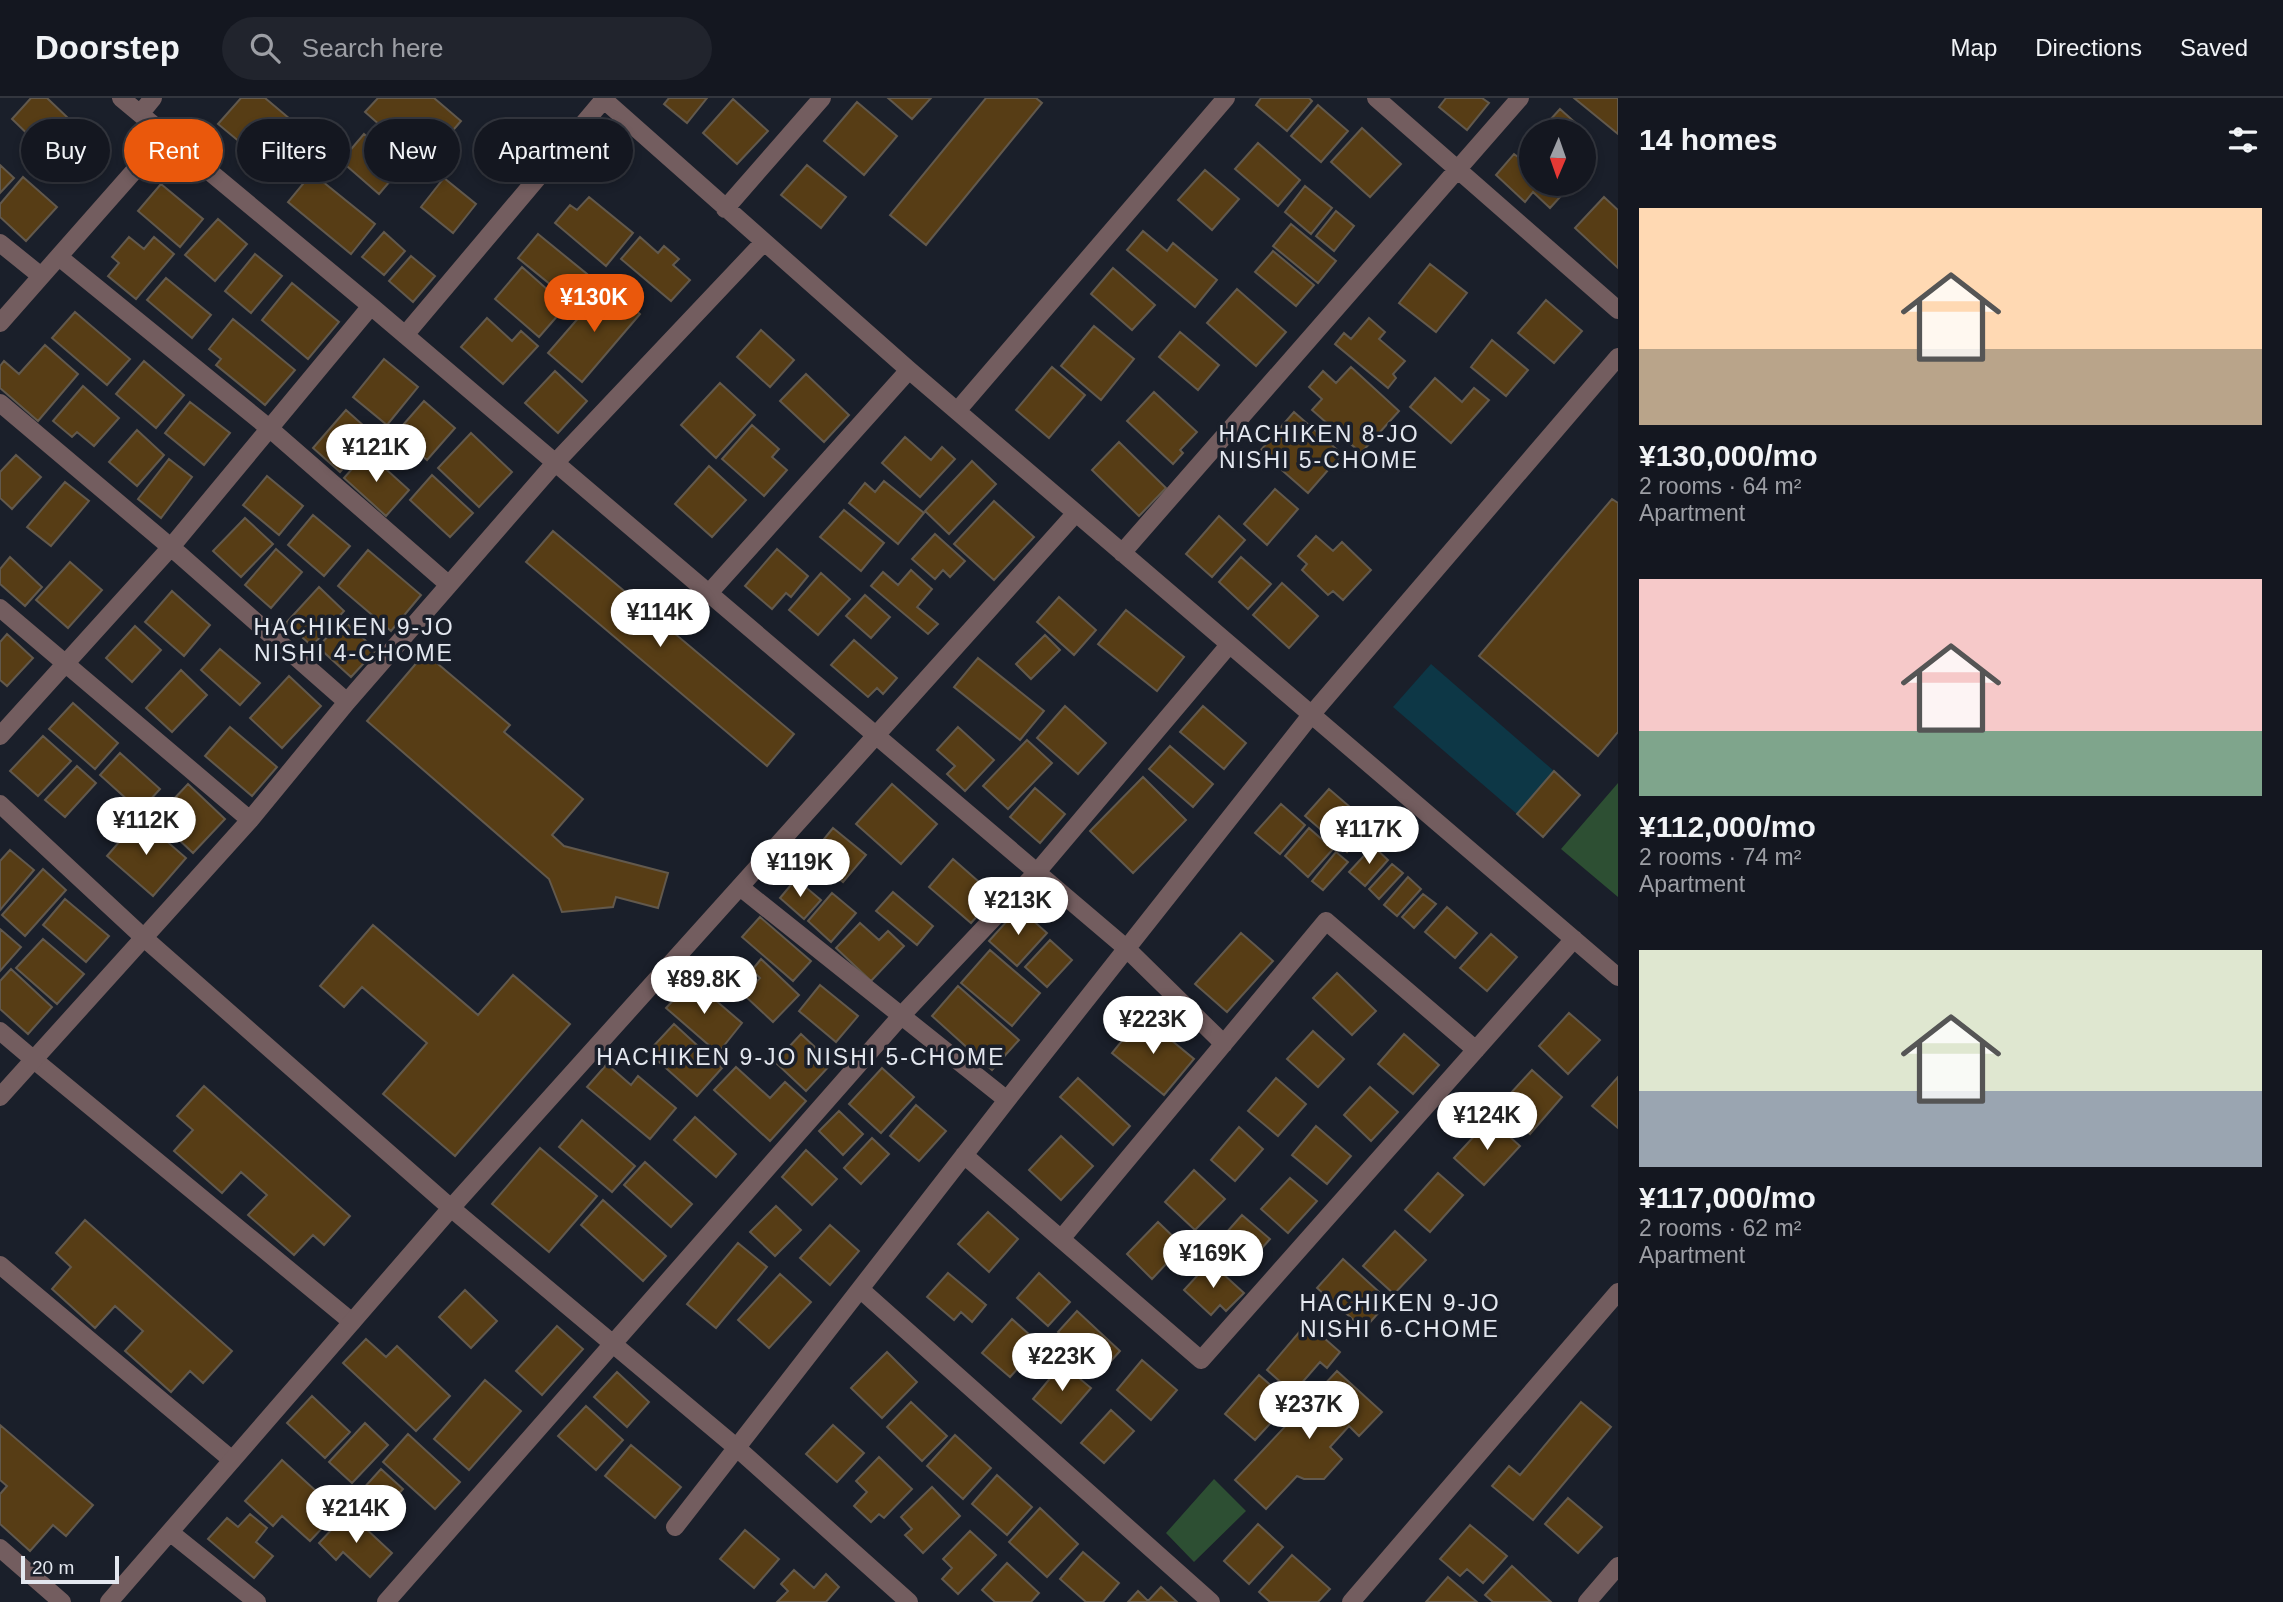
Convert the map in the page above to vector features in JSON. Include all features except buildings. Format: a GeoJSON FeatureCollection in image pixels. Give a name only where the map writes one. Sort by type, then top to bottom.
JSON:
{"type":"FeatureCollection","features":[{"type":"Feature","properties":{"kind":"street"},"geometry":{"type":"LineString","coordinates":[[121,98],[145,119]]}},
{"type":"Feature","properties":{"kind":"street"},"geometry":{"type":"LineString","coordinates":[[139,114],[153,98]]}},
{"type":"Feature","properties":{"kind":"street"},"geometry":{"type":"LineString","coordinates":[[405,335],[603,98],[725,209],[1075,514],[1618,977]]}},
{"type":"Feature","properties":{"kind":"street"},"geometry":{"type":"LineString","coordinates":[[725,209],[822,98]]}},
{"type":"Feature","properties":{"kind":"street"},"geometry":{"type":"LineString","coordinates":[[957,411],[1226,98]]}},
{"type":"Feature","properties":{"kind":"street"},"geometry":{"type":"LineString","coordinates":[[1376,98],[1618,310]]}},
{"type":"Feature","properties":{"kind":"street"},"geometry":{"type":"LineString","coordinates":[[1122,553],[1520,98]]}},
{"type":"Feature","properties":{"kind":"street"},"geometry":{"type":"LineString","coordinates":[[0,323],[125,182]]}},
{"type":"Feature","properties":{"kind":"street"},"geometry":{"type":"LineString","coordinates":[[221,182],[371,306],[1126,948],[1224,1044]]}},
{"type":"Feature","properties":{"kind":"street"},"geometry":{"type":"LineString","coordinates":[[0,1097],[250,820],[347,702],[555,463],[764,242]]}},
{"type":"Feature","properties":{"kind":"street"},"geometry":{"type":"LineString","coordinates":[[0,243],[41,276]]}},
{"type":"Feature","properties":{"kind":"street"},"geometry":{"type":"LineString","coordinates":[[59,257],[269,428],[448,584]]}},
{"type":"Feature","properties":{"kind":"street"},"geometry":{"type":"LineString","coordinates":[[0,736],[172,547],[371,306]]}},
{"type":"Feature","properties":{"kind":"street"},"geometry":{"type":"LineString","coordinates":[[675,1527],[1311,715],[1618,357]]}},
{"type":"Feature","properties":{"kind":"street"},"geometry":{"type":"LineString","coordinates":[[709,593],[909,370]]}},
{"type":"Feature","properties":{"kind":"street"},"geometry":{"type":"LineString","coordinates":[[0,403],[172,547],[347,702]]}},
{"type":"Feature","properties":{"kind":"street"},"geometry":{"type":"LineString","coordinates":[[109,1602],[451,1208],[1075,514]]}},
{"type":"Feature","properties":{"kind":"street"},"geometry":{"type":"LineString","coordinates":[[0,608],[250,820]]}},
{"type":"Feature","properties":{"kind":"street"},"geometry":{"type":"LineString","coordinates":[[387,1602],[901,1016],[1037,872],[1229,645]]}},
{"type":"Feature","properties":{"kind":"street"},"geometry":{"type":"LineString","coordinates":[[0,804],[143,937],[451,1208],[737,1448],[909,1602]]}},
{"type":"Feature","properties":{"kind":"street"},"geometry":{"type":"LineString","coordinates":[[740,887],[1007,1100]]}},
{"type":"Feature","properties":{"kind":"street"},"geometry":{"type":"LineString","coordinates":[[1061,1239],[1326,921],[1476,1050]]}},
{"type":"Feature","properties":{"kind":"street"},"geometry":{"type":"LineString","coordinates":[[964,1155],[1201,1360],[1574,939]]}},
{"type":"Feature","properties":{"kind":"street"},"geometry":{"type":"LineString","coordinates":[[0,1031],[352,1322]]}},
{"type":"Feature","properties":{"kind":"street"},"geometry":{"type":"LineString","coordinates":[[0,1265],[232,1460]]}},
{"type":"Feature","properties":{"kind":"street"},"geometry":{"type":"LineString","coordinates":[[860,1289],[1211,1602]]}},
{"type":"Feature","properties":{"kind":"street"},"geometry":{"type":"LineString","coordinates":[[1351,1602],[1618,1292]]}},
{"type":"Feature","properties":{"kind":"street"},"geometry":{"type":"LineString","coordinates":[[171,1533],[257,1602]]}},
{"type":"Feature","properties":{"kind":"street"},"geometry":{"type":"LineString","coordinates":[[0,1548],[62,1602]]}},
{"type":"Feature","properties":{"kind":"street"},"geometry":{"type":"LineString","coordinates":[[1587,1602],[1618,1566]]}},
{"type":"Feature","properties":{"kind":"green space"},"geometry":{"type":"Polygon","coordinates":[[[1618,783],[1618,897],[1561,849],[1618,783]]]}},
{"type":"Feature","properties":{"kind":"green space"},"geometry":{"type":"Polygon","coordinates":[[[1214,1479],[1246,1511],[1194,1562],[1166,1533],[1214,1479]]]}},
{"type":"Feature","properties":{"kind":"water"},"geometry":{"type":"Polygon","coordinates":[[[1431,664],[1554,771],[1517,814],[1393,707],[1431,664]]]}},
{"type":"Feature","properties":{"kind":"district","name":"HACHIKEN 8-JO NISHI 5-CHOME"},"geometry":{"type":"Point","coordinates":[1319,447]}},
{"type":"Feature","properties":{"kind":"district","name":"HACHIKEN 9-JO NISHI 4-CHOME"},"geometry":{"type":"Point","coordinates":[354,640]}},
{"type":"Feature","properties":{"kind":"district","name":"HACHIKEN 9-JO NISHI 5-CHOME"},"geometry":{"type":"Point","coordinates":[801,1057]}},
{"type":"Feature","properties":{"kind":"district","name":"HACHIKEN 9-JO NISHI 6-CHOME"},"geometry":{"type":"Point","coordinates":[1400,1316]}}]}
